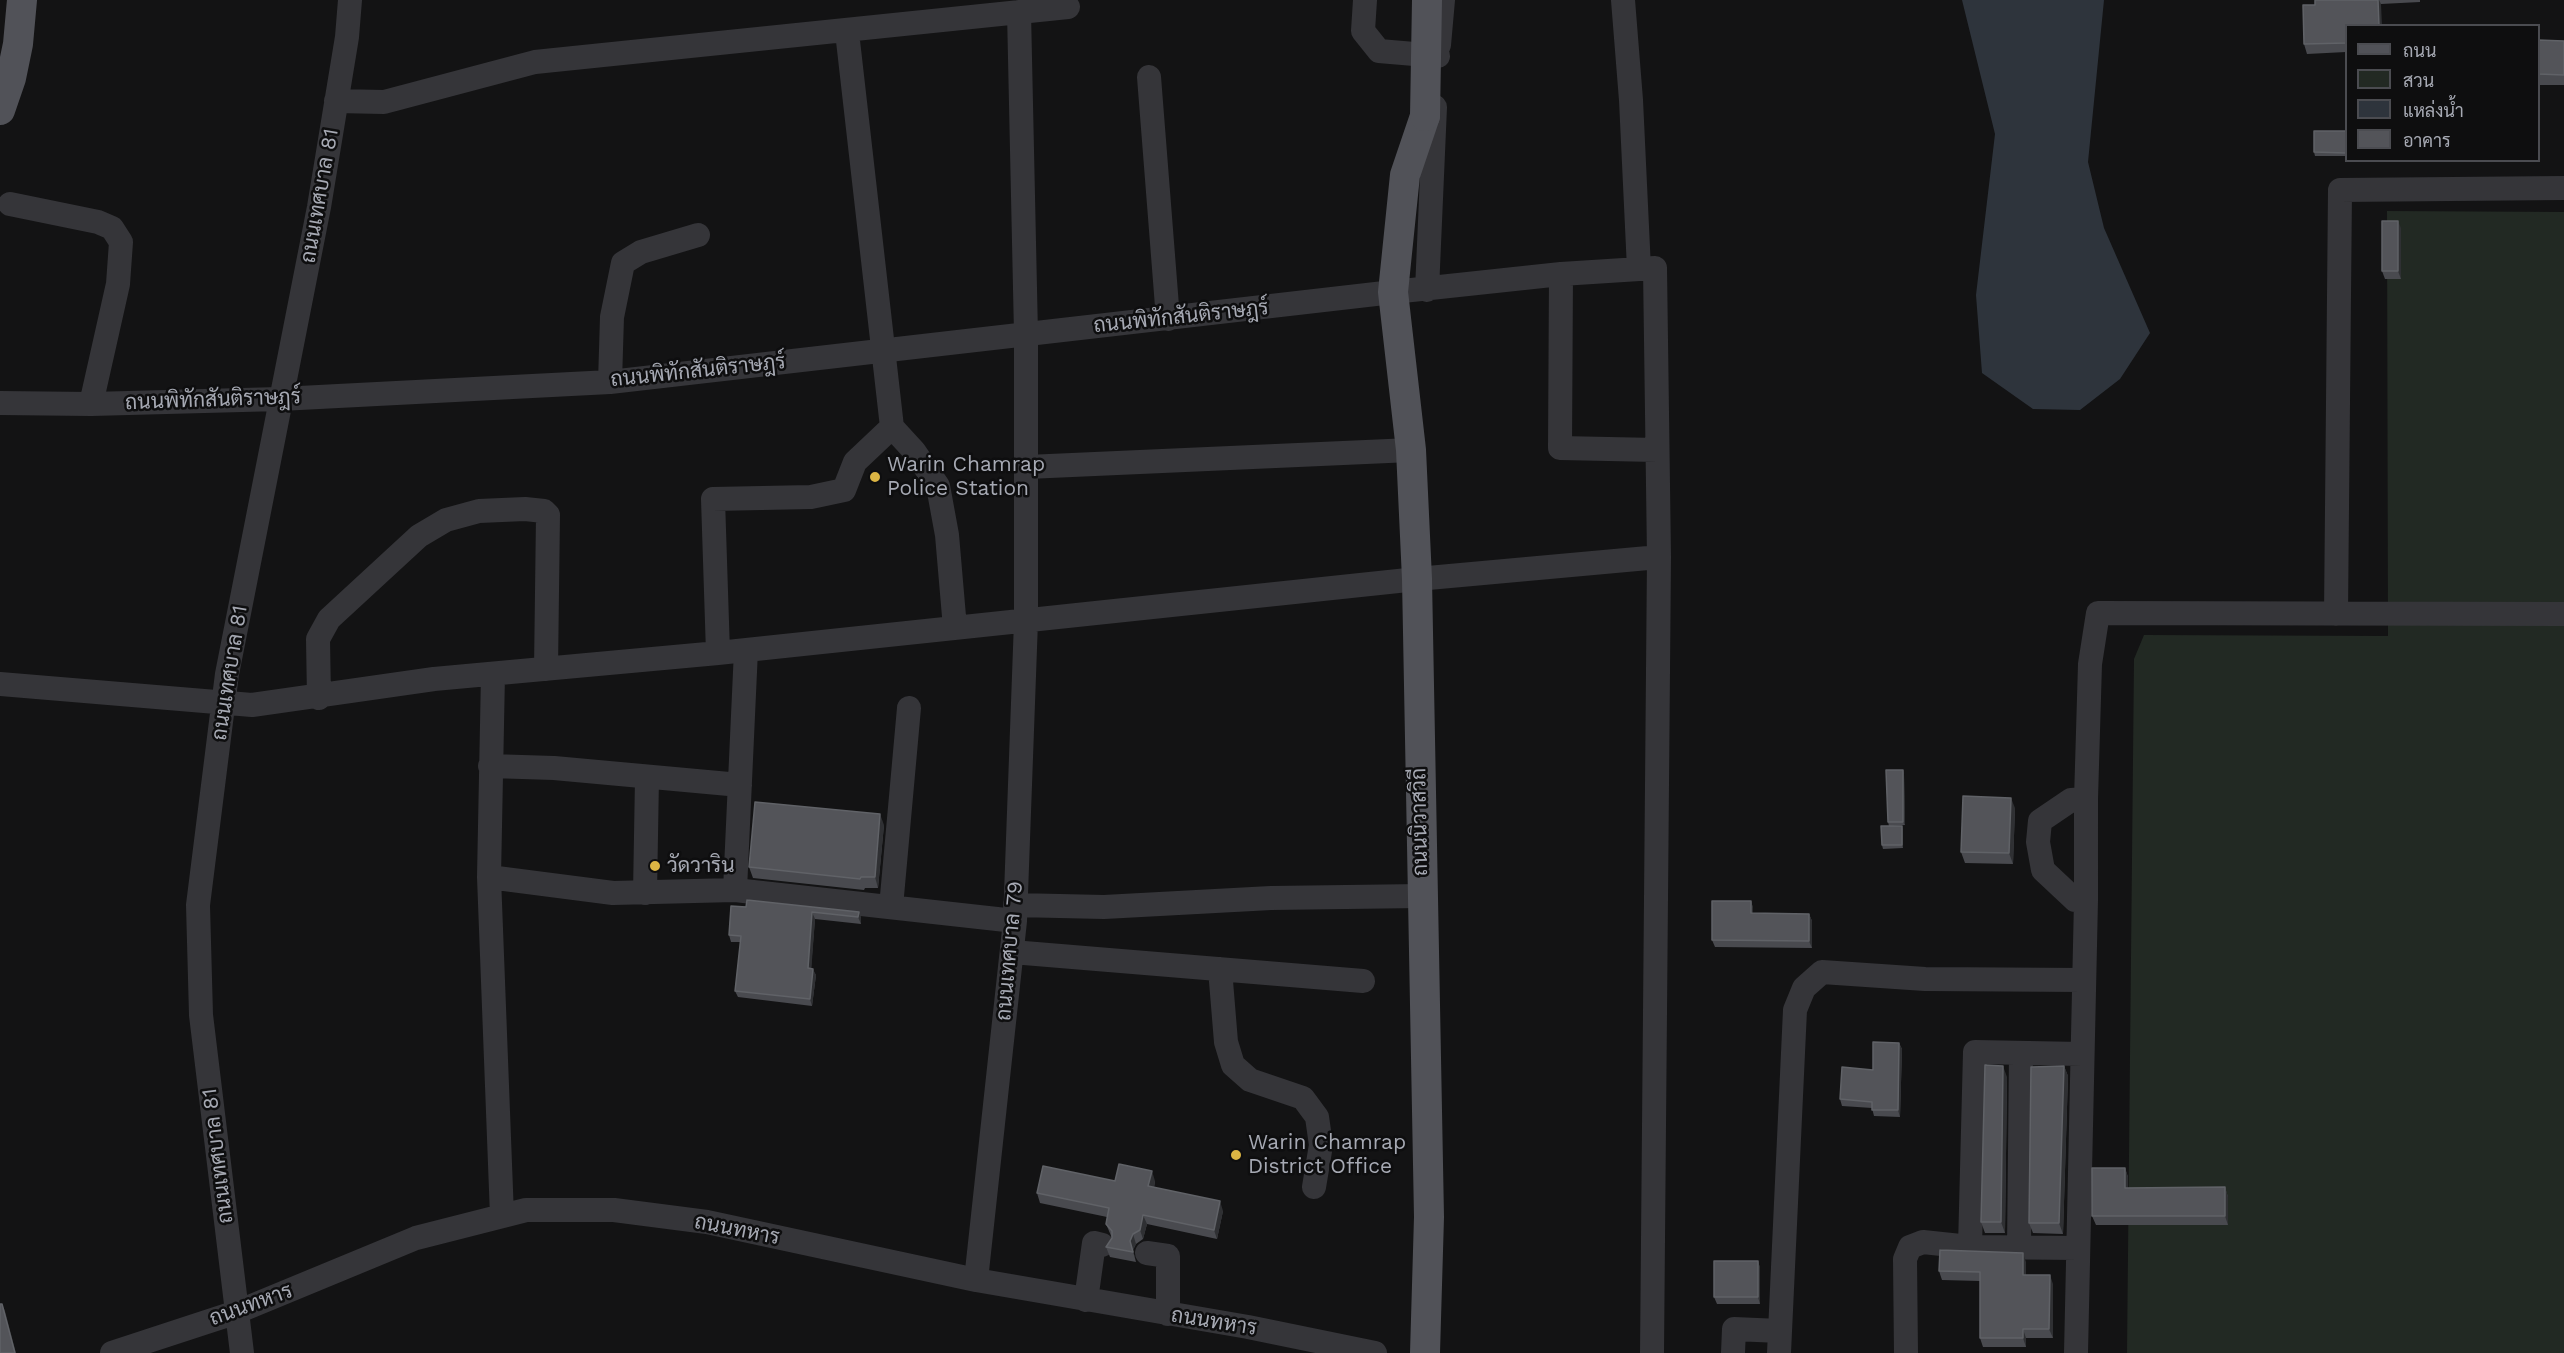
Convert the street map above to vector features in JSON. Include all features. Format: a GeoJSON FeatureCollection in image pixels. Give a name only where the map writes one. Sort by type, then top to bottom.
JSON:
{"type":"FeatureCollection","features":[{"type":"Feature","properties":{"kind":"main road"},"geometry":{"type":"LineString","coordinates":[[0,110],[18,44],[22,0]]}},
{"type":"Feature","properties":{"kind":"main road","name":"ถนนนิวาสวิถี"},"geometry":{"type":"LineString","coordinates":[[1425,1353],[1428,1217],[1417,579],[1411,450],[1393,292],[1405,175],[1425,116],[1427,0]]}},
{"type":"Feature","properties":{"kind":"street","name":"ถนนเทศบาล 81"},"geometry":{"type":"LineString","coordinates":[[242,1353],[201,1015],[198,905],[224,702],[280,399],[319,207],[350,0]]}},
{"type":"Feature","properties":{"kind":"street"},"geometry":{"type":"LineString","coordinates":[[1365,0],[1363,31],[1379,51],[1438,56]]}},
{"type":"Feature","properties":{"kind":"street"},"geometry":{"type":"LineString","coordinates":[[1427,290],[1438,56],[1443,0]]}},
{"type":"Feature","properties":{"kind":"street"},"geometry":{"type":"LineString","coordinates":[[1623,0],[1631,100],[1638,269],[1655,268],[1659,557],[1652,1353]]}},
{"type":"Feature","properties":{"kind":"street"},"geometry":{"type":"LineString","coordinates":[[336,101],[384,102],[536,62],[847,32],[1068,7]]}},
{"type":"Feature","properties":{"kind":"street","name":"ถนนเทศบาล 79"},"geometry":{"type":"LineString","coordinates":[[976,1280],[1015,913],[1026,621],[1026,334],[1019,12]]}},
{"type":"Feature","properties":{"kind":"street"},"geometry":{"type":"LineString","coordinates":[[847,32],[892,427],[914,451],[938,486],[947,535],[955,628]]}},
{"type":"Feature","properties":{"kind":"street"},"geometry":{"type":"LineString","coordinates":[[1149,77],[1168,319]]}},
{"type":"Feature","properties":{"kind":"street"},"geometry":{"type":"LineString","coordinates":[[2336,614],[2340,190],[2564,188]]}},
{"type":"Feature","properties":{"kind":"street"},"geometry":{"type":"LineString","coordinates":[[10,204],[98,222],[112,228],[121,242],[118,284],[91,404]]}},
{"type":"Feature","properties":{"kind":"street"},"geometry":{"type":"LineString","coordinates":[[610,382],[612,317],[623,263],[641,252],[698,235]]}},
{"type":"Feature","properties":{"kind":"street","name":"ถนนพิทักสันติราษฎร์"},"geometry":{"type":"LineString","coordinates":[[0,403],[91,404],[280,399],[610,382],[1393,292],[1561,274],[1638,269]]}},
{"type":"Feature","properties":{"kind":"street"},"geometry":{"type":"LineString","coordinates":[[1561,274],[1560,448],[1658,450]]}},
{"type":"Feature","properties":{"kind":"street"},"geometry":{"type":"LineString","coordinates":[[718,653],[713,499],[811,497],[844,490],[855,462],[892,427]]}},
{"type":"Feature","properties":{"kind":"street"},"geometry":{"type":"LineString","coordinates":[[1027,466],[1411,450]]}},
{"type":"Feature","properties":{"kind":"street"},"geometry":{"type":"LineString","coordinates":[[319,698],[318,639],[329,619],[419,536],[446,520],[479,511],[525,509],[544,511],[548,515],[549,594],[546,669]]}},
{"type":"Feature","properties":{"kind":"street"},"geometry":{"type":"LineString","coordinates":[[0,684],[252,705],[319,698],[434,679],[718,653],[1417,579],[1659,557]]}},
{"type":"Feature","properties":{"kind":"street"},"geometry":{"type":"LineString","coordinates":[[2076,1353],[2090,664],[2098,613],[2564,614]]}},
{"type":"Feature","properties":{"kind":"street"},"geometry":{"type":"LineString","coordinates":[[735,890],[746,650]]}},
{"type":"Feature","properties":{"kind":"street"},"geometry":{"type":"LineString","coordinates":[[493,674],[489,878],[502,1216]]}},
{"type":"Feature","properties":{"kind":"street"},"geometry":{"type":"LineString","coordinates":[[891,907],[909,708]]}},
{"type":"Feature","properties":{"kind":"street"},"geometry":{"type":"LineString","coordinates":[[490,766],[554,768],[740,785]]}},
{"type":"Feature","properties":{"kind":"street"},"geometry":{"type":"LineString","coordinates":[[645,893],[647,778]]}},
{"type":"Feature","properties":{"kind":"street"},"geometry":{"type":"LineString","coordinates":[[2086,799],[2071,800],[2040,821],[2038,842],[2043,870],[2075,900],[2086,900]]}},
{"type":"Feature","properties":{"kind":"street"},"geometry":{"type":"LineString","coordinates":[[489,878],[613,893],[735,890],[891,907],[1015,913],[1271,898],[1421,896]]}},
{"type":"Feature","properties":{"kind":"street"},"geometry":{"type":"LineString","coordinates":[[1012,952],[1363,981]]}},
{"type":"Feature","properties":{"kind":"street"},"geometry":{"type":"LineString","coordinates":[[1220,969],[1226,1042],[1233,1065],[1250,1080],[1303,1098],[1317,1117],[1321,1145],[1314,1187]]}},
{"type":"Feature","properties":{"kind":"street"},"geometry":{"type":"LineString","coordinates":[[1733,1353],[1734,1329],[1780,1342],[1795,1010],[1804,988],[1822,972],[1925,979],[2083,980]]}},
{"type":"Feature","properties":{"kind":"street"},"geometry":{"type":"LineString","coordinates":[[1970,1246],[1975,1052],[2082,1054]]}},
{"type":"Feature","properties":{"kind":"street"},"geometry":{"type":"LineString","coordinates":[[2019,1248],[2021,1053]]}},
{"type":"Feature","properties":{"kind":"street","name":"ถนนทหาร"},"geometry":{"type":"LineString","coordinates":[[112,1353],[237,1312],[416,1238],[526,1210],[614,1210],[707,1222],[976,1280],[1248,1327],[1375,1353]]}},
{"type":"Feature","properties":{"kind":"street"},"geometry":{"type":"LineString","coordinates":[[1906,1353],[1905,1259],[1910,1247],[1923,1242],[2019,1248],[2078,1248]]}},
{"type":"Feature","properties":{"kind":"street"},"geometry":{"type":"LineString","coordinates":[[1086,1300],[1094,1243],[1102,1245]]}},
{"type":"Feature","properties":{"kind":"street"},"geometry":{"type":"LineString","coordinates":[[1147,1253],[1168,1256],[1168,1314]]}},
{"type":"Feature","properties":{"kind":"green space"},"geometry":{"type":"Polygon","coordinates":[[[2387,211],[2564,212],[2564,1353],[2127,1353],[2134,659],[2144,635],[2388,636],[2387,211]]]}},
{"type":"Feature","properties":{"kind":"water"},"geometry":{"type":"Polygon","coordinates":[[[1962,0],[2104,0],[2088,162],[2104,228],[2150,333],[2120,379],[2080,410],[2033,409],[1982,373],[1976,295],[1995,134],[1962,0]]]}},
{"type":"Feature","properties":{"kind":"building"},"geometry":{"type":"Polygon","coordinates":[[[2315,0],[2378,0],[2379,24],[2345,24],[2345,43],[2304,44],[2303,5],[2315,5],[2315,0]]]}},
{"type":"Feature","properties":{"kind":"building"},"geometry":{"type":"Polygon","coordinates":[[[2540,40],[2564,41],[2564,75],[2540,74],[2540,40]]]}},
{"type":"Feature","properties":{"kind":"building"},"geometry":{"type":"Polygon","coordinates":[[[2314,131],[2345,131],[2345,153],[2314,152],[2314,131]]]}},
{"type":"Feature","properties":{"kind":"building"},"geometry":{"type":"Polygon","coordinates":[[[2382,221],[2398,221],[2398,271],[2382,271],[2382,221]]]}},
{"type":"Feature","properties":{"kind":"building"},"geometry":{"type":"Polygon","coordinates":[[[1886,770],[1903,770],[1903,822],[1888,822],[1886,770]]]}},
{"type":"Feature","properties":{"kind":"building"},"geometry":{"type":"Polygon","coordinates":[[[1963,796],[2011,798],[2009,853],[1961,852],[1963,796]]]}},
{"type":"Feature","properties":{"kind":"building"},"geometry":{"type":"Polygon","coordinates":[[[755,802],[880,814],[875,877],[861,877],[860,879],[749,867],[755,802]]]}},
{"type":"Feature","properties":{"kind":"building"},"geometry":{"type":"Polygon","coordinates":[[[1881,826],[1902,826],[1902,845],[1882,845],[1881,826]]]}},
{"type":"Feature","properties":{"kind":"building"},"geometry":{"type":"Polygon","coordinates":[[[747,900],[859,912],[858,917],[812,912],[808,968],[813,969],[810,999],[735,991],[741,936],[729,935],[731,906],[746,907],[747,900]]]}},
{"type":"Feature","properties":{"kind":"building"},"geometry":{"type":"Polygon","coordinates":[[[1712,901],[1751,901],[1751,913],[1809,914],[1809,941],[1712,940],[1712,901]]]}},
{"type":"Feature","properties":{"kind":"building"},"geometry":{"type":"Polygon","coordinates":[[[1873,1042],[1899,1043],[1898,1110],[1872,1110],[1872,1102],[1840,1099],[1842,1067],[1873,1070],[1873,1042]]]}},
{"type":"Feature","properties":{"kind":"building"},"geometry":{"type":"Polygon","coordinates":[[[1985,1065],[2003,1066],[2001,1222],[1981,1222],[1985,1065]]]}},
{"type":"Feature","properties":{"kind":"building"},"geometry":{"type":"Polygon","coordinates":[[[2064,1066],[2059,1223],[2029,1223],[2031,1067],[2064,1066]]]}},
{"type":"Feature","properties":{"kind":"building"},"geometry":{"type":"Polygon","coordinates":[[[1119,1164],[1152,1171],[1148,1186],[1220,1201],[1214,1230],[1143,1215],[1140,1230],[1133,1234],[1130,1241],[1133,1252],[1106,1247],[1112,1238],[1112,1231],[1106,1224],[1109,1208],[1037,1193],[1043,1166],[1115,1181],[1119,1164]]]}},
{"type":"Feature","properties":{"kind":"building"},"geometry":{"type":"Polygon","coordinates":[[[2092,1168],[2125,1168],[2125,1188],[2225,1187],[2225,1216],[2092,1216],[2092,1168]]]}},
{"type":"Feature","properties":{"kind":"building"},"geometry":{"type":"Polygon","coordinates":[[[1940,1250],[2023,1253],[2023,1275],[2050,1275],[2049,1329],[2023,1329],[2023,1338],[1980,1338],[1980,1272],[1939,1271],[1940,1250]]]}},
{"type":"Feature","properties":{"kind":"building"},"geometry":{"type":"Polygon","coordinates":[[[1714,1261],[1758,1261],[1758,1297],[1714,1297],[1714,1261]]]}},
{"type":"Feature","properties":{"kind":"building"},"geometry":{"type":"Polygon","coordinates":[[[0,1304],[2,1304],[15,1353],[0,1353],[0,1304]]]}},
{"type":"Feature","properties":{"kind":"place","name":"Warin Chamrap Police Station"},"geometry":{"type":"Point","coordinates":[875,477]}},
{"type":"Feature","properties":{"kind":"place","name":"วัดวาริน"},"geometry":{"type":"Point","coordinates":[655,866]}},
{"type":"Feature","properties":{"kind":"place","name":"Warin Chamrap District Office"},"geometry":{"type":"Point","coordinates":[1236,1155]}}]}
